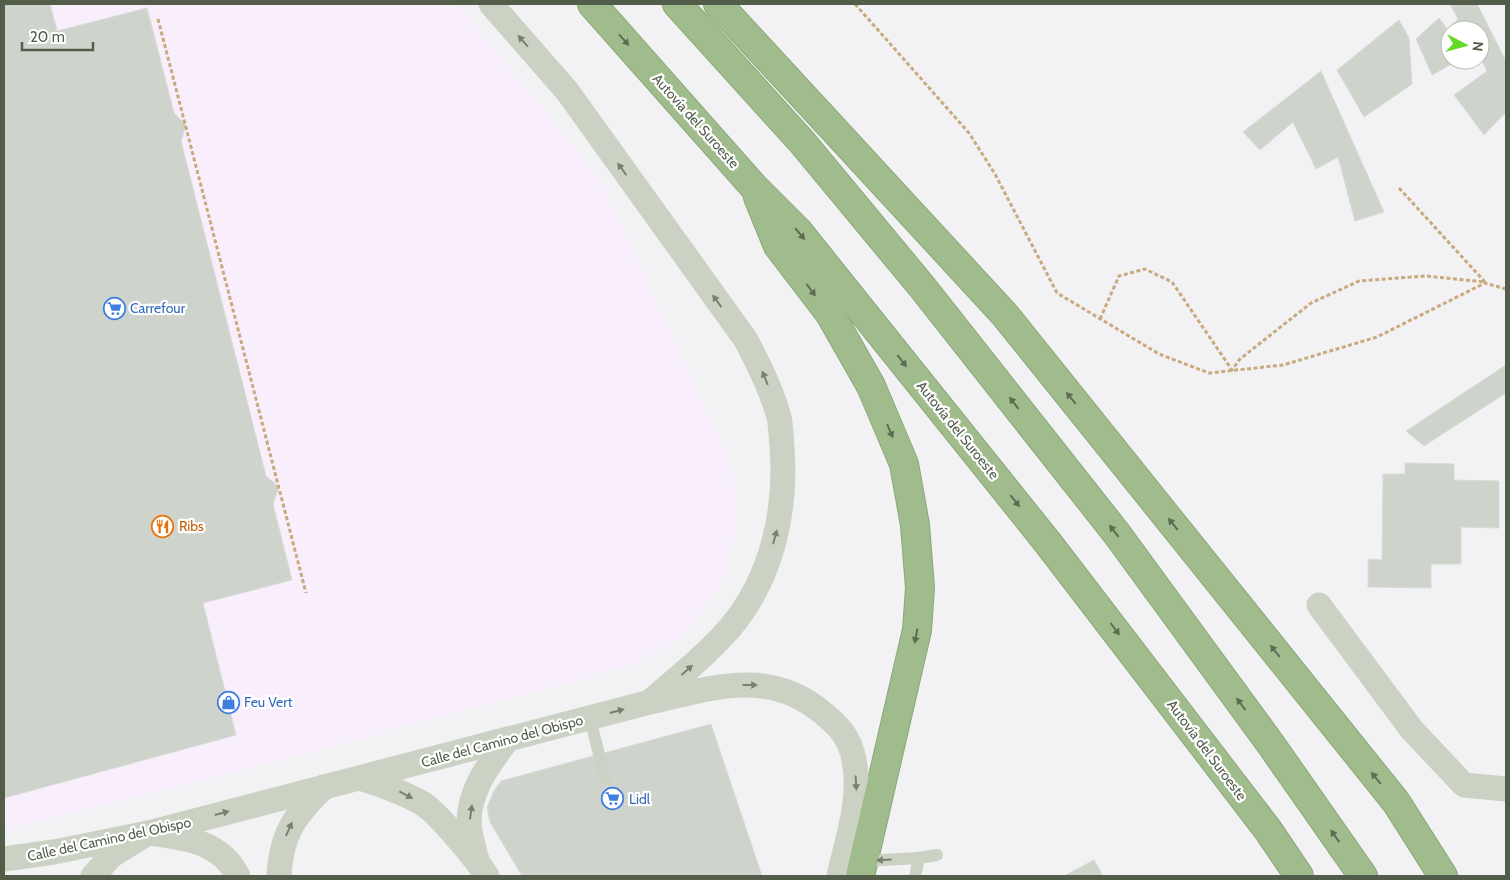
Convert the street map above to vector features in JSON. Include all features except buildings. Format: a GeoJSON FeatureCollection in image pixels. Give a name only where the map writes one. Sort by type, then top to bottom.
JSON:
{"type":"FeatureCollection","features":[{"type":"Feature","properties":{"kind":"highway","name":"Autovía del Suroeste"},"geometry":{"type":"LineString","coordinates":[[592,4],[754,187],[798,231],[1048,543],[1268,830],[1299,876]]}},
{"type":"Feature","properties":{"kind":"highway"},"geometry":{"type":"LineString","coordinates":[[677,4],[802,142],[948,319],[1117,534],[1272,746],[1364,876]]}},
{"type":"Feature","properties":{"kind":"highway"},"geometry":{"type":"LineString","coordinates":[[718,4],[1005,315],[1396,802],[1450,876]]}},
{"type":"Feature","properties":{"kind":"highway"},"geometry":{"type":"LineString","coordinates":[[754,187],[778,246],[830,314],[871,386],[904,464],[915,525],[920,588],[917,630],[862,869]]}},
{"type":"Feature","properties":{"kind":"highway"},"geometry":{"type":"LineString","coordinates":[[1396,802],[1443,876]]}},
{"type":"Feature","properties":{"kind":"street"},"geometry":{"type":"LineString","coordinates":[[491,4],[567,91],[746,340],[765,375],[779,419],[784,472],[780,518],[769,558],[754,592],[731,626],[707,652],[650,702]]}},
{"type":"Feature","properties":{"kind":"street"},"geometry":{"type":"LineString","coordinates":[[1319,606],[1412,730],[1464,785],[1506,788]]}},
{"type":"Feature","properties":{"kind":"street","name":"Calle del Camino del Obispo"},"geometry":{"type":"LineString","coordinates":[[4,859],[54,852],[148,833],[650,702],[719,686],[753,684],[782,688],[814,705],[844,730],[854,759],[856,791],[840,876]]}},
{"type":"Feature","properties":{"kind":"street"},"geometry":{"type":"LineString","coordinates":[[482,868],[469,822],[473,795],[484,772],[507,740]]}},
{"type":"Feature","properties":{"kind":"street"},"geometry":{"type":"LineString","coordinates":[[360,778],[396,790],[424,805],[482,868]]}},
{"type":"Feature","properties":{"kind":"street"},"geometry":{"type":"LineString","coordinates":[[279,876],[280,861],[291,823],[304,806],[324,786]]}},
{"type":"Feature","properties":{"kind":"street"},"geometry":{"type":"LineString","coordinates":[[93,876],[111,856],[148,833],[201,842],[218,851],[233,866],[238,876]]}},
{"type":"Feature","properties":{"kind":"lane"},"geometry":{"type":"LineString","coordinates":[[590,718],[605,779]]}},
{"type":"Feature","properties":{"kind":"lane"},"geometry":{"type":"LineString","coordinates":[[862,869],[937,856]]}},
{"type":"Feature","properties":{"kind":"lane"},"geometry":{"type":"LineString","coordinates":[[915,876],[919,858]]}},
{"type":"Feature","properties":{"kind":"path"},"geometry":{"type":"LineString","coordinates":[[855,4],[969,133],[995,174],[1057,293],[1159,354],[1208,373],[1283,364],[1377,337],[1485,282]]}},
{"type":"Feature","properties":{"kind":"path"},"geometry":{"type":"LineString","coordinates":[[158,19],[306,593]]}},
{"type":"Feature","properties":{"kind":"path"},"geometry":{"type":"LineString","coordinates":[[1399,188],[1485,282]]}},
{"type":"Feature","properties":{"kind":"path"},"geometry":{"type":"LineString","coordinates":[[1100,318],[1119,276],[1145,269],[1172,282],[1232,370]]}},
{"type":"Feature","properties":{"kind":"path"},"geometry":{"type":"LineString","coordinates":[[1232,370],[1240,358],[1311,303],[1359,282],[1426,276],[1485,282],[1506,289]]}},
{"type":"Feature","properties":{"kind":"shaded area"},"geometry":{"type":"Polygon","coordinates":[[[4,4],[458,4],[602,183],[732,467],[736,526],[722,583],[684,635],[629,666],[243,770],[4,830],[4,4]]]}},
{"type":"Feature","properties":{"kind":"place","name":"Carrefour"},"geometry":{"type":"Point","coordinates":[114,308]}},
{"type":"Feature","properties":{"kind":"place","name":"Ribs"},"geometry":{"type":"Point","coordinates":[163,526]}},
{"type":"Feature","properties":{"kind":"place","name":"Feu Vert"},"geometry":{"type":"Point","coordinates":[228,702]}},
{"type":"Feature","properties":{"kind":"place","name":"Lidl"},"geometry":{"type":"Point","coordinates":[613,799]}}]}
